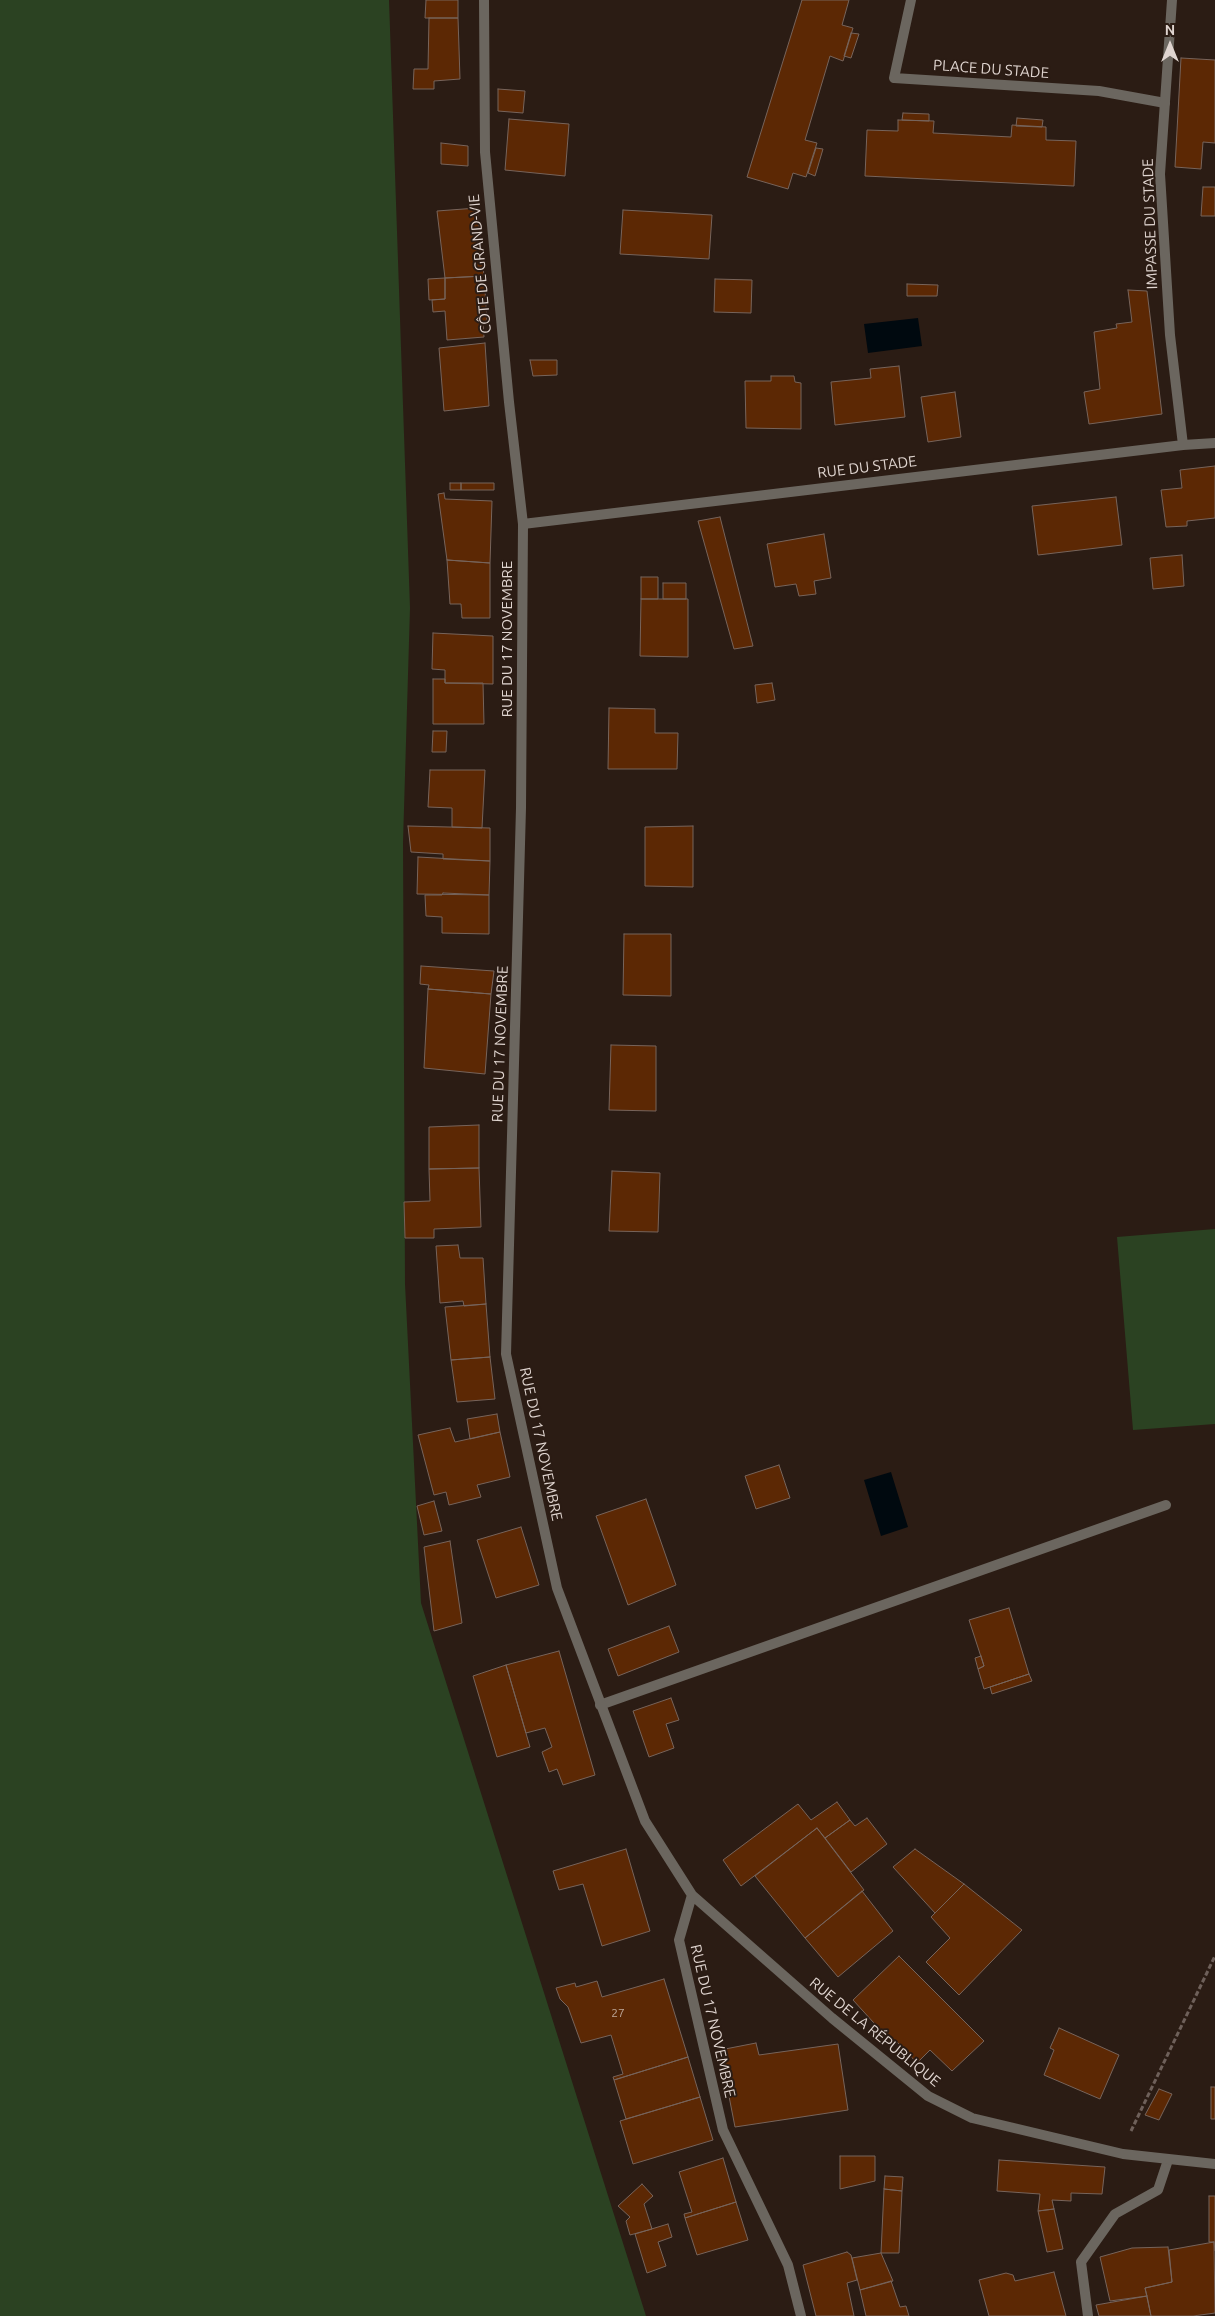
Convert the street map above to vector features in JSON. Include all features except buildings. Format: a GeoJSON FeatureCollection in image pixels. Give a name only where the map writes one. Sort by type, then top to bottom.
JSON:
{"type":"FeatureCollection","features":[{"type":"Feature","properties":{"kind":"street","name":"CÔTE DE GRAND-VIE"},"geometry":{"type":"LineString","coordinates":[[484,0],[485,152],[508,402],[523,524]]}},
{"type":"Feature","properties":{"kind":"street","name":"PLACE DU STADE"},"geometry":{"type":"LineString","coordinates":[[911,0],[894,78],[1100,91],[1165,103]]}},
{"type":"Feature","properties":{"kind":"street","name":"IMPASSE DU STADE"},"geometry":{"type":"LineString","coordinates":[[1172,0],[1160,174],[1170,335],[1183,445]]}},
{"type":"Feature","properties":{"kind":"street","name":"RUE DU STADE"},"geometry":{"type":"LineString","coordinates":[[523,524],[1183,445],[1215,444]]}},
{"type":"Feature","properties":{"kind":"street","name":"RUE DU 17 NOVEMBRE"},"geometry":{"type":"LineString","coordinates":[[523,524],[521,808],[506,1354],[557,1588],[645,1821],[692,1895],[679,1940],[722,2130],[788,2265],[801,2316]]}},
{"type":"Feature","properties":{"kind":"street"},"geometry":{"type":"LineString","coordinates":[[600,1705],[1166,1505]]}},
{"type":"Feature","properties":{"kind":"street","name":"RUE DE LA RÉPUBLIQUE"},"geometry":{"type":"LineString","coordinates":[[692,1895],[832,2018],[928,2096],[972,2118],[1123,2154],[1215,2164]]}},
{"type":"Feature","properties":{"kind":"street"},"geometry":{"type":"LineString","coordinates":[[1088,2316],[1081,2262],[1115,2214],[1158,2190],[1168,2160]]}},
{"type":"Feature","properties":{"kind":"path"},"geometry":{"type":"LineString","coordinates":[[1123,2154],[1138,2114],[1215,1956]]}},
{"type":"Feature","properties":{"kind":"green space"},"geometry":{"type":"Polygon","coordinates":[[[0,0],[389,0],[410,608],[403,842],[405,1284],[421,1603],[646,2316],[0,2316],[0,0]]]}},
{"type":"Feature","properties":{"kind":"green space"},"geometry":{"type":"Polygon","coordinates":[[[1215,1229],[1215,1424],[1133,1430],[1117,1237],[1215,1229]]]}},
{"type":"Feature","properties":{"kind":"shaded area"},"geometry":{"type":"Polygon","coordinates":[[[918,318],[922,346],[868,353],[864,324],[918,318]]]}},
{"type":"Feature","properties":{"kind":"shaded area"},"geometry":{"type":"Polygon","coordinates":[[[891,1472],[908,1527],[881,1536],[864,1480],[891,1472]]]}}]}
